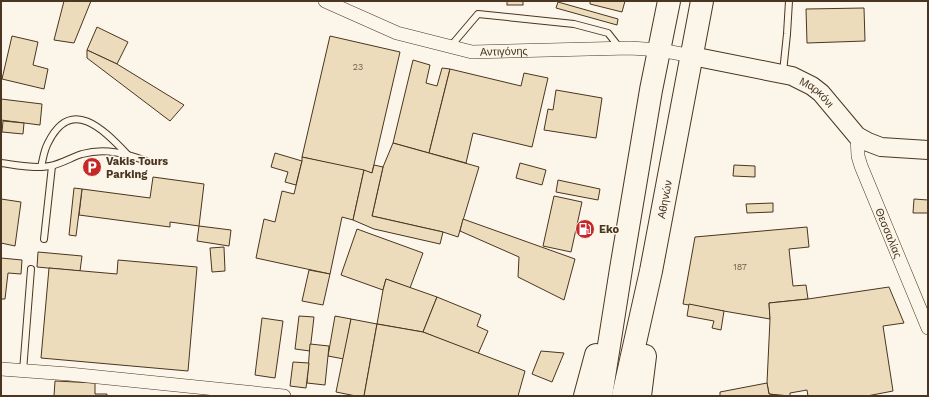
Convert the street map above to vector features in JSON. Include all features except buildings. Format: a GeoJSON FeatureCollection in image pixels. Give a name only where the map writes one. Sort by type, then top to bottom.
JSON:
{"type":"FeatureCollection","features":[{"type":"Feature","properties":{"kind":"highway"},"geometry":{"type":"LineString","coordinates":[[602,396],[621,269],[651,90],[669,1]]}},
{"type":"Feature","properties":{"kind":"highway","name":"Αθηνών"},"geometry":{"type":"LineString","coordinates":[[623,396],[651,271],[702,1]]}},
{"type":"Feature","properties":{"kind":"highway"},"geometry":{"type":"LineString","coordinates":[[585,396],[621,269]]}},
{"type":"Feature","properties":{"kind":"highway"},"geometry":{"type":"LineString","coordinates":[[640,396],[650,324],[651,271]]}},
{"type":"Feature","properties":{"kind":"street","name":"Αντιγόνης"},"geometry":{"type":"LineString","coordinates":[[325,1],[397,33],[472,52],[619,48],[660,50],[692,56]]}},
{"type":"Feature","properties":{"kind":"street","name":"Μαρκόνι"},"geometry":{"type":"LineString","coordinates":[[692,56],[783,74],[800,80],[821,93],[857,136],[882,147],[928,150]]}},
{"type":"Feature","properties":{"kind":"street","name":"Θεσσαλίας"},"geometry":{"type":"LineString","coordinates":[[857,136],[858,156],[861,166],[928,328]]}},
{"type":"Feature","properties":{"kind":"street"},"geometry":{"type":"LineString","coordinates":[[1,369],[68,374],[284,396]]}},
{"type":"Feature","properties":{"kind":"lane"},"geometry":{"type":"LineString","coordinates":[[783,74],[789,1]]}},
{"type":"Feature","properties":{"kind":"lane"},"geometry":{"type":"LineString","coordinates":[[450,47],[478,14],[574,24],[608,33],[619,48]]}},
{"type":"Feature","properties":{"kind":"lane"},"geometry":{"type":"LineString","coordinates":[[41,167],[48,143],[61,124],[76,118],[87,121],[107,133],[127,154]]}},
{"type":"Feature","properties":{"kind":"lane"},"geometry":{"type":"LineString","coordinates":[[1,163],[34,167],[52,166],[83,154],[104,150],[127,154],[146,161]]}},
{"type":"Feature","properties":{"kind":"lane"},"geometry":{"type":"LineString","coordinates":[[44,239],[52,166]]}},
{"type":"Feature","properties":{"kind":"lane"},"geometry":{"type":"LineString","coordinates":[[23,371],[31,269]]}},
{"type":"Feature","properties":{"kind":"place","name":"Vakis Tours Parking"},"geometry":{"type":"Point","coordinates":[92,167]}},
{"type":"Feature","properties":{"kind":"place","name":"Eko"},"geometry":{"type":"Point","coordinates":[585,229]}}]}
